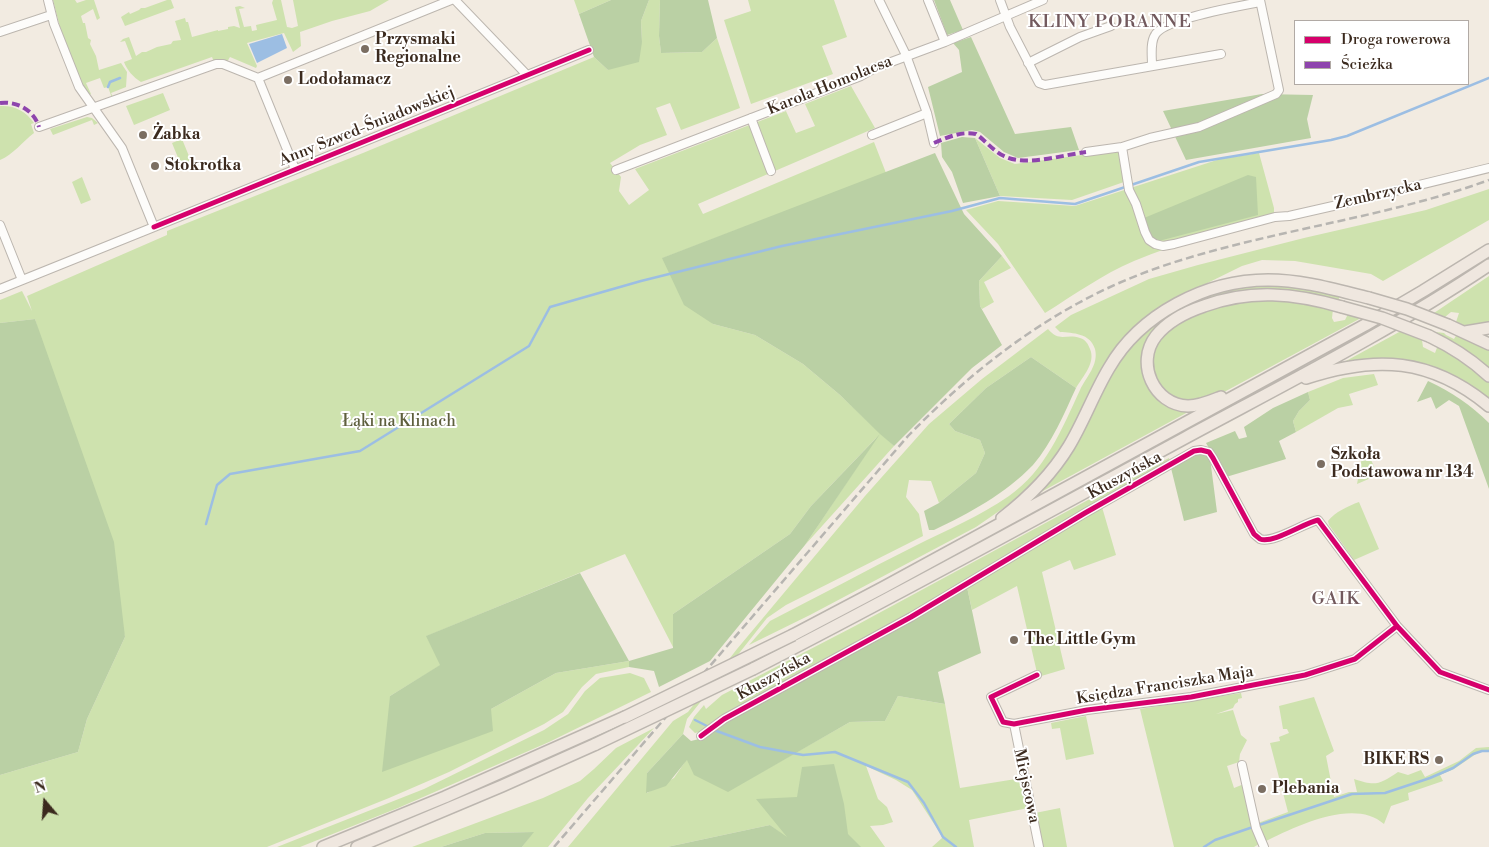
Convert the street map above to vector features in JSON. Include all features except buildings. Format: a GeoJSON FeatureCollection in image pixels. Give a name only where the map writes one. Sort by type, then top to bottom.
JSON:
{"type":"FeatureCollection","features":[{"type":"Feature","properties":{"kind":"highway"},"geometry":{"type":"LineString","coordinates":[[323,847],[445,797],[624,717],[793,635],[1380,317],[1489,250]]}},
{"type":"Feature","properties":{"kind":"highway"},"geometry":{"type":"LineString","coordinates":[[357,847],[596,744],[753,669],[892,598],[1404,318],[1489,265]]}},
{"type":"Feature","properties":{"kind":"highway"},"geometry":{"type":"LineString","coordinates":[[974,538],[1028,496],[1051,471],[1076,434],[1110,366],[1139,331],[1164,312],[1193,296],[1225,286],[1253,281],[1287,281],[1312,284],[1407,309],[1465,332],[1489,344]]}},
{"type":"Feature","properties":{"kind":"highway"},"geometry":{"type":"LineString","coordinates":[[1262,381],[1203,404],[1189,406],[1175,404],[1161,395],[1152,382],[1147,368],[1148,350],[1156,336],[1173,320],[1195,309],[1228,298],[1274,294],[1312,299],[1382,318],[1429,336],[1461,353],[1489,376]]}},
{"type":"Feature","properties":{"kind":"highway"},"geometry":{"type":"LineString","coordinates":[[1465,332],[1489,328]]}},
{"type":"Feature","properties":{"kind":"highway"},"geometry":{"type":"LineString","coordinates":[[1276,388],[1348,366],[1382,364],[1413,367],[1446,378],[1466,388],[1489,406]]}},
{"type":"Feature","properties":{"kind":"street"},"geometry":{"type":"LineString","coordinates":[[48,0],[51,15],[78,87],[122,148],[154,227]]}},
{"type":"Feature","properties":{"kind":"street"},"geometry":{"type":"LineString","coordinates":[[39,127],[220,64],[258,78],[453,0],[527,75]]}},
{"type":"Feature","properties":{"kind":"street"},"geometry":{"type":"LineString","coordinates":[[879,0],[906,55],[927,113],[934,143]]}},
{"type":"Feature","properties":{"kind":"street"},"geometry":{"type":"LineString","coordinates":[[928,0],[945,42]]}},
{"type":"Feature","properties":{"kind":"street"},"geometry":{"type":"LineString","coordinates":[[1000,0],[1028,63],[1039,83],[1045,85],[1221,54]]}},
{"type":"Feature","properties":{"kind":"street","name":"Karola Homolacsa"},"geometry":{"type":"LineString","coordinates":[[616,170],[862,76],[875,68],[945,42],[1043,0]]}},
{"type":"Feature","properties":{"kind":"street"},"geometry":{"type":"LineString","coordinates":[[1086,152],[1122,147],[1150,138],[1199,127],[1276,94],[1279,90],[1260,1],[1193,17],[1162,28],[1156,33],[1153,40],[1152,66]]}},
{"type":"Feature","properties":{"kind":"street"},"geometry":{"type":"LineString","coordinates":[[0,32],[51,15]]}},
{"type":"Feature","properties":{"kind":"street"},"geometry":{"type":"LineString","coordinates":[[1028,63],[1080,37],[1110,26]]}},
{"type":"Feature","properties":{"kind":"street","name":"Anny Szwed-Śniadowskiej"},"geometry":{"type":"LineString","coordinates":[[0,289],[589,50]]}},
{"type":"Feature","properties":{"kind":"street","name":"Anny Szwed-Śniadowskiej"},"geometry":{"type":"LineString","coordinates":[[258,78],[295,170]]}},
{"type":"Feature","properties":{"kind":"street"},"geometry":{"type":"LineString","coordinates":[[872,135],[927,113]]}},
{"type":"Feature","properties":{"kind":"street"},"geometry":{"type":"LineString","coordinates":[[751,118],[771,171]]}},
{"type":"Feature","properties":{"kind":"street","name":"Zembrzycka"},"geometry":{"type":"LineString","coordinates":[[1122,147],[1126,181],[1145,232],[1149,240],[1163,246],[1489,168]]}},
{"type":"Feature","properties":{"kind":"street"},"geometry":{"type":"LineString","coordinates":[[0,225],[22,280]]}},
{"type":"Feature","properties":{"kind":"street","name":"Kłuszyńska"},"geometry":{"type":"LineString","coordinates":[[701,736],[724,719],[911,617],[1085,513],[1194,451],[1209,452],[1254,534],[1259,539],[1268,540],[1318,520],[1397,626],[1440,672],[1489,690]]}},
{"type":"Feature","properties":{"kind":"street","name":"Księdza Franciszka Maja"},"geometry":{"type":"LineString","coordinates":[[1014,724],[1087,710],[1191,698],[1305,675],[1355,659],[1397,626]]}},
{"type":"Feature","properties":{"kind":"street"},"geometry":{"type":"LineString","coordinates":[[1014,724],[1003,722],[991,697],[1037,676]]}},
{"type":"Feature","properties":{"kind":"street","name":"Miejscowa"},"geometry":{"type":"LineString","coordinates":[[1014,724],[1039,847]]}},
{"type":"Feature","properties":{"kind":"street"},"geometry":{"type":"LineString","coordinates":[[1242,765],[1256,828],[1264,847]]}},
{"type":"Feature","properties":{"kind":"green space"},"geometry":{"type":"Polygon","coordinates":[[[53,0],[75,0],[77,3],[94,0],[100,18],[97,20],[93,9],[81,16],[83,23],[85,23],[88,38],[91,40],[90,44],[96,56],[99,70],[121,63],[127,72],[126,87],[111,93],[112,98],[108,87],[104,88],[100,78],[86,83],[91,94],[88,96],[71,62],[53,0]]]}},
{"type":"Feature","properties":{"kind":"green space"},"geometry":{"type":"Polygon","coordinates":[[[171,0],[174,8],[125,26],[121,17],[129,12],[130,14],[141,8],[171,0]]]}},
{"type":"Feature","properties":{"kind":"green space"},"geometry":{"type":"Polygon","coordinates":[[[273,0],[281,0],[287,27],[292,28],[298,26],[293,0],[389,0],[370,11],[300,32],[301,46],[293,52],[284,33],[247,43],[257,66],[256,68],[230,57],[227,62],[214,62],[212,57],[141,82],[135,78],[124,62],[132,59],[125,41],[120,42],[123,39],[129,37],[136,56],[142,52],[181,40],[175,21],[185,18],[192,37],[228,29],[228,27],[240,28],[235,7],[240,6],[245,8],[239,9],[244,27],[251,26],[252,31],[257,30],[256,25],[277,20],[272,3],[273,0]]]}},
{"type":"Feature","properties":{"kind":"green space"},"geometry":{"type":"Polygon","coordinates":[[[574,0],[611,0],[579,14],[574,0]]]}},
{"type":"Feature","properties":{"kind":"green space"},"geometry":{"type":"Polygon","coordinates":[[[611,0],[649,0],[641,21],[642,42],[639,62],[608,70],[594,57],[579,14],[611,0]]]}},
{"type":"Feature","properties":{"kind":"green space","name":"Łąki na Klinach"},"geometry":{"type":"Polygon","coordinates":[[[649,0],[660,0],[659,36],[661,53],[702,52],[717,38],[740,108],[681,130],[670,103],[656,108],[667,135],[640,145],[610,163],[621,177],[619,191],[629,205],[649,190],[635,169],[786,111],[796,133],[815,126],[805,104],[851,86],[875,128],[698,204],[703,214],[874,142],[886,173],[663,258],[713,324],[755,335],[803,364],[840,395],[894,446],[805,545],[877,437],[811,506],[790,534],[673,614],[673,647],[625,554],[427,636],[441,665],[390,696],[491,709],[556,673],[629,661],[629,667],[596,674],[582,687],[563,712],[544,724],[449,772],[267,847],[0,847],[0,775],[78,752],[87,719],[125,637],[35,319],[0,323],[0,300],[22,291],[32,311],[27,296],[167,235],[167,231],[363,153],[594,57],[608,70],[642,42],[641,21],[649,0]]]}},
{"type":"Feature","properties":{"kind":"green space"},"geometry":{"type":"Polygon","coordinates":[[[660,0],[708,0],[717,38],[702,52],[661,53],[659,36],[660,0]]]}},
{"type":"Feature","properties":{"kind":"green space"},"geometry":{"type":"Polygon","coordinates":[[[748,0],[834,0],[847,37],[822,46],[833,74],[751,104],[724,20],[751,11],[748,0]]]}},
{"type":"Feature","properties":{"kind":"green space"},"geometry":{"type":"Polygon","coordinates":[[[934,0],[950,0],[963,30],[947,35],[934,0]]]}},
{"type":"Feature","properties":{"kind":"green space"},"geometry":{"type":"Polygon","coordinates":[[[971,37],[1015,134],[1071,127],[1079,150],[1018,158],[1004,152],[980,132],[972,130],[940,136],[928,87],[962,72],[959,50],[953,43],[971,37]]]}},
{"type":"Feature","properties":{"kind":"green space"},"geometry":{"type":"Polygon","coordinates":[[[163,93],[170,110],[134,125],[126,106],[163,93]]]}},
{"type":"Feature","properties":{"kind":"green space"},"geometry":{"type":"Polygon","coordinates":[[[1262,94],[1313,95],[1307,119],[1311,138],[1186,160],[1163,111],[1262,94]]]}},
{"type":"Feature","properties":{"kind":"green space"},"geometry":{"type":"Polygon","coordinates":[[[0,106],[15,108],[27,115],[34,123],[31,124],[34,133],[14,151],[0,160],[0,106]]]}},
{"type":"Feature","properties":{"kind":"green space"},"geometry":{"type":"Polygon","coordinates":[[[87,117],[92,118],[98,123],[94,125],[92,120],[53,135],[50,129],[87,117]]]}},
{"type":"Feature","properties":{"kind":"green space"},"geometry":{"type":"Polygon","coordinates":[[[962,137],[975,138],[1000,196],[963,203],[952,172],[942,157],[941,143],[962,137]]]}},
{"type":"Feature","properties":{"kind":"green space"},"geometry":{"type":"Polygon","coordinates":[[[975,138],[1000,158],[1015,164],[1119,150],[1124,182],[1072,200],[1000,196],[975,138]]]}},
{"type":"Feature","properties":{"kind":"green space"},"geometry":{"type":"Polygon","coordinates":[[[182,139],[191,161],[181,165],[172,143],[182,139]]]}},
{"type":"Feature","properties":{"kind":"green space"},"geometry":{"type":"Polygon","coordinates":[[[935,153],[964,214],[1002,256],[979,281],[980,306],[1002,345],[972,368],[894,446],[840,395],[803,364],[755,335],[713,324],[684,305],[662,258],[935,153]]]}},
{"type":"Feature","properties":{"kind":"green space"},"geometry":{"type":"Polygon","coordinates":[[[1259,153],[1274,208],[1274,217],[1186,242],[1122,266],[1045,313],[998,244],[966,210],[998,201],[1075,206],[1220,159],[1259,153]]]}},
{"type":"Feature","properties":{"kind":"green space"},"geometry":{"type":"Polygon","coordinates":[[[1248,175],[1256,177],[1258,215],[1155,242],[1149,234],[1144,218],[1248,175]]]}},
{"type":"Feature","properties":{"kind":"green space"},"geometry":{"type":"Polygon","coordinates":[[[82,177],[91,200],[81,204],[72,182],[82,177]]]}},
{"type":"Feature","properties":{"kind":"green space"},"geometry":{"type":"Polygon","coordinates":[[[1489,189],[1489,220],[1383,281],[1371,274],[1295,261],[1262,260],[1242,266],[1175,299],[1116,349],[1098,374],[1073,430],[1056,458],[1031,486],[976,527],[810,615],[749,645],[770,621],[975,516],[1022,486],[1043,462],[1094,366],[1095,349],[1089,340],[1080,335],[1060,332],[1055,327],[1071,315],[1149,279],[1304,238],[1426,210],[1489,189]]]}},
{"type":"Feature","properties":{"kind":"green space"},"geometry":{"type":"Polygon","coordinates":[[[1002,256],[1011,268],[984,282],[994,302],[982,309],[980,306],[979,281],[1002,256]]]}},
{"type":"Feature","properties":{"kind":"green space"},"geometry":{"type":"Polygon","coordinates":[[[1489,276],[1489,323],[1466,327],[1460,326],[1461,324],[1456,322],[1459,313],[1451,312],[1445,317],[1434,313],[1489,276]]]}},
{"type":"Feature","properties":{"kind":"green space"},"geometry":{"type":"Polygon","coordinates":[[[1265,284],[1300,287],[1340,296],[1338,301],[1277,291],[1166,319],[1153,331],[1145,345],[1142,359],[1143,373],[1149,386],[1158,398],[1171,406],[1188,412],[1041,492],[1103,388],[1126,352],[1137,340],[1163,317],[1189,302],[1230,288],[1265,284]]]}},
{"type":"Feature","properties":{"kind":"green space"},"geometry":{"type":"Polygon","coordinates":[[[1264,300],[1299,302],[1333,309],[1332,318],[1334,322],[1345,320],[1348,314],[1361,318],[1213,398],[1202,401],[1190,401],[1170,395],[1162,389],[1156,380],[1153,370],[1153,358],[1157,343],[1166,331],[1188,317],[1212,308],[1264,300]]]}},
{"type":"Feature","properties":{"kind":"green space"},"geometry":{"type":"Polygon","coordinates":[[[35,319],[114,542],[125,637],[87,719],[78,752],[0,775],[0,323],[35,319]]]}},
{"type":"Feature","properties":{"kind":"green space"},"geometry":{"type":"Polygon","coordinates":[[[1048,329],[1056,336],[1075,337],[1082,339],[1088,345],[1091,354],[1090,364],[1076,388],[1031,357],[986,388],[949,424],[955,431],[980,440],[985,453],[976,473],[939,503],[931,481],[909,480],[906,497],[919,514],[923,536],[786,605],[767,618],[687,719],[683,734],[647,773],[647,793],[674,778],[687,759],[728,791],[850,722],[885,721],[898,696],[945,704],[960,788],[1022,778],[1028,808],[969,820],[974,847],[932,847],[942,838],[912,790],[866,766],[878,799],[887,807],[893,822],[870,826],[885,847],[798,847],[770,825],[667,847],[568,847],[673,721],[688,712],[737,649],[865,496],[929,424],[982,379],[1048,329]]]}},
{"type":"Feature","properties":{"kind":"green space"},"geometry":{"type":"Polygon","coordinates":[[[1401,331],[1422,340],[1423,347],[1435,353],[1438,345],[1477,371],[1489,383],[1489,399],[1450,375],[1422,364],[1377,358],[1346,361],[1401,331]]]}},
{"type":"Feature","properties":{"kind":"green space"},"geometry":{"type":"Polygon","coordinates":[[[1436,332],[1444,333],[1454,339],[1457,334],[1489,349],[1489,370],[1460,347],[1436,332]]]}},
{"type":"Feature","properties":{"kind":"green space"},"geometry":{"type":"Polygon","coordinates":[[[1031,357],[1076,388],[1052,438],[1033,465],[999,494],[961,517],[934,530],[929,530],[924,511],[939,503],[976,473],[985,453],[980,440],[955,431],[949,424],[986,388],[1031,357]]]}},
{"type":"Feature","properties":{"kind":"green space"},"geometry":{"type":"Polygon","coordinates":[[[1374,374],[1378,385],[1349,394],[1353,405],[1338,408],[1296,432],[1293,421],[1299,411],[1310,400],[1308,392],[1343,378],[1374,374]]]}},
{"type":"Feature","properties":{"kind":"green space"},"geometry":{"type":"Polygon","coordinates":[[[1428,381],[1461,399],[1489,423],[1489,489],[1459,406],[1449,400],[1436,409],[1431,397],[1417,402],[1428,381]]]}},
{"type":"Feature","properties":{"kind":"green space"},"geometry":{"type":"Polygon","coordinates":[[[1308,392],[1310,400],[1299,411],[1293,421],[1296,432],[1279,441],[1286,459],[1226,477],[1206,443],[1235,431],[1239,439],[1247,437],[1244,427],[1273,408],[1308,392]]]}},
{"type":"Feature","properties":{"kind":"green space"},"geometry":{"type":"Polygon","coordinates":[[[880,434],[805,545],[710,661],[659,687],[654,671],[629,667],[629,661],[673,648],[673,614],[790,534],[811,506],[880,434]]]}},
{"type":"Feature","properties":{"kind":"green space"},"geometry":{"type":"Polygon","coordinates":[[[1366,449],[1378,475],[1357,484],[1363,452],[1366,449]]]}},
{"type":"Feature","properties":{"kind":"green space"},"geometry":{"type":"Polygon","coordinates":[[[1202,453],[1210,458],[1217,512],[1184,521],[1171,468],[1195,454],[1202,453]]]}},
{"type":"Feature","properties":{"kind":"green space"},"geometry":{"type":"Polygon","coordinates":[[[1169,458],[1170,463],[706,730],[695,733],[689,727],[694,717],[704,705],[706,709],[722,695],[1169,458]]]}},
{"type":"Feature","properties":{"kind":"green space"},"geometry":{"type":"Polygon","coordinates":[[[1359,502],[1379,549],[1354,560],[1328,521],[1350,505],[1359,502]]]}},
{"type":"Feature","properties":{"kind":"green space"},"geometry":{"type":"Polygon","coordinates":[[[1102,507],[1116,555],[1074,570],[1070,560],[1042,572],[1065,669],[1038,677],[1017,586],[972,610],[967,587],[1102,507]]]}},
{"type":"Feature","properties":{"kind":"green space"},"geometry":{"type":"Polygon","coordinates":[[[580,573],[629,661],[556,673],[491,709],[493,731],[382,772],[390,696],[440,665],[426,636],[580,573]]]}},
{"type":"Feature","properties":{"kind":"green space"},"geometry":{"type":"Polygon","coordinates":[[[967,587],[981,653],[938,672],[945,704],[898,696],[885,721],[850,722],[728,792],[694,775],[687,760],[666,786],[646,793],[647,773],[683,734],[691,741],[703,738],[721,724],[967,587]]]}},
{"type":"Feature","properties":{"kind":"green space"},"geometry":{"type":"Polygon","coordinates":[[[630,673],[644,678],[651,692],[549,742],[398,808],[300,847],[277,847],[424,789],[544,730],[568,714],[585,691],[600,678],[630,673]]]}},
{"type":"Feature","properties":{"kind":"green space"},"geometry":{"type":"Polygon","coordinates":[[[1241,693],[1242,698],[1238,699],[1233,708],[1216,714],[1233,710],[1241,735],[1247,740],[1240,754],[1239,762],[1227,766],[1234,788],[1244,784],[1259,844],[1254,847],[1174,847],[1140,709],[1241,693]]]}},
{"type":"Feature","properties":{"kind":"green space"},"geometry":{"type":"Polygon","coordinates":[[[1314,697],[1334,751],[1326,756],[1334,797],[1349,792],[1357,792],[1354,779],[1367,783],[1377,783],[1386,780],[1398,772],[1408,775],[1421,770],[1425,777],[1459,761],[1476,748],[1489,747],[1489,752],[1479,752],[1454,769],[1440,775],[1443,781],[1408,793],[1409,800],[1391,806],[1384,824],[1371,816],[1357,813],[1341,814],[1307,823],[1264,842],[1258,823],[1288,812],[1270,743],[1280,741],[1279,737],[1289,733],[1287,729],[1283,729],[1279,706],[1314,697]]]}},
{"type":"Feature","properties":{"kind":"green space"},"geometry":{"type":"Polygon","coordinates":[[[1086,716],[1094,754],[1066,760],[1060,728],[1052,729],[1051,723],[1086,716]]]}},
{"type":"Feature","properties":{"kind":"green space"},"geometry":{"type":"Polygon","coordinates":[[[654,728],[588,798],[548,847],[522,847],[533,832],[485,833],[441,847],[412,847],[543,798],[580,781],[616,748],[654,728]]]}},
{"type":"Feature","properties":{"kind":"green space"},"geometry":{"type":"Polygon","coordinates":[[[834,764],[844,804],[848,834],[861,847],[667,847],[770,825],[787,837],[756,799],[797,797],[802,767],[834,764]]]}},
{"type":"Feature","properties":{"kind":"green space"},"geometry":{"type":"Polygon","coordinates":[[[1060,808],[1067,847],[1042,847],[1035,813],[1060,808]]]}},
{"type":"Feature","properties":{"kind":"green space"},"geometry":{"type":"Polygon","coordinates":[[[534,832],[522,847],[441,847],[485,833],[534,832]]]}},
{"type":"Feature","properties":{"kind":"water"},"geometry":{"type":"Polygon","coordinates":[[[282,34],[287,48],[257,63],[249,44],[282,34]]]}},
{"type":"Feature","properties":{"kind":"waterway"},"geometry":{"type":"LineString","coordinates":[[108,87],[110,82],[120,78]]}},
{"type":"Feature","properties":{"kind":"waterway"},"geometry":{"type":"LineString","coordinates":[[206,524],[217,485],[230,474],[360,451],[529,346],[550,307],[641,281],[782,246],[952,211],[1000,198],[1075,204],[1199,162],[1347,136],[1489,78]]}},
{"type":"Feature","properties":{"kind":"waterway"},"geometry":{"type":"LineString","coordinates":[[695,720],[707,726]]}},
{"type":"Feature","properties":{"kind":"waterway"},"geometry":{"type":"LineString","coordinates":[[714,730],[760,747],[803,755],[835,752],[908,782],[924,803],[943,837],[956,847]]}},
{"type":"Feature","properties":{"kind":"waterway"},"geometry":{"type":"LineString","coordinates":[[1259,825],[1352,794],[1385,793],[1453,768],[1473,754],[1489,751]]}},
{"type":"Feature","properties":{"kind":"waterway"},"geometry":{"type":"LineString","coordinates":[[1204,847],[1215,840],[1253,827]]}},
{"type":"Feature","properties":{"kind":"railway"},"geometry":{"type":"LineString","coordinates":[[554,847],[908,436],[964,383],[1025,336],[1057,315],[1090,297],[1160,267],[1242,243],[1408,205],[1489,180]]}},
{"type":"Feature","properties":{"kind":"marked path"},"geometry":{"type":"LineString","coordinates":[[0,103],[18,105],[29,111],[39,127]]}},
{"type":"Feature","properties":{"kind":"marked path"},"geometry":{"type":"LineString","coordinates":[[934,143],[960,134],[971,133],[976,134],[1000,154],[1013,159],[1044,159],[1086,152]]}},
{"type":"Feature","properties":{"kind":"cycle path"},"geometry":{"type":"LineString","coordinates":[[154,227],[589,50]]}},
{"type":"Feature","properties":{"kind":"cycle path"},"geometry":{"type":"LineString","coordinates":[[701,736],[724,719],[911,617],[1085,513],[1194,451],[1201,450],[1209,452],[1213,458],[1255,535],[1260,539],[1273,539],[1318,520],[1397,626],[1440,672],[1489,690]]}},
{"type":"Feature","properties":{"kind":"cycle path"},"geometry":{"type":"LineString","coordinates":[[1037,675],[991,697],[1003,722],[1014,724],[1087,710],[1191,697],[1305,675],[1355,659],[1397,626]]}},
{"type":"Feature","properties":{"kind":"place","name":"Przysmaki Regionalne"},"geometry":{"type":"Point","coordinates":[365,49]}},
{"type":"Feature","properties":{"kind":"place","name":"Lodołamacz"},"geometry":{"type":"Point","coordinates":[288,80]}},
{"type":"Feature","properties":{"kind":"place","name":"Żabka"},"geometry":{"type":"Point","coordinates":[143,135]}},
{"type":"Feature","properties":{"kind":"place","name":"Stokrotka"},"geometry":{"type":"Point","coordinates":[155,166]}},
{"type":"Feature","properties":{"kind":"place","name":"Szkoła Podstawowa nr 134"},"geometry":{"type":"Point","coordinates":[1321,464]}},
{"type":"Feature","properties":{"kind":"place","name":"The Little Gym"},"geometry":{"type":"Point","coordinates":[1014,640]}},
{"type":"Feature","properties":{"kind":"place","name":"BIKE RS"},"geometry":{"type":"Point","coordinates":[1439,760]}},
{"type":"Feature","properties":{"kind":"place","name":"Plebania"},"geometry":{"type":"Point","coordinates":[1262,789]}},
{"type":"Feature","properties":{"kind":"district","name":"KLINY PORANNE"},"geometry":{"type":"Point","coordinates":[1110,23]}},
{"type":"Feature","properties":{"kind":"district","name":"GAIK"},"geometry":{"type":"Point","coordinates":[1336,600]}}]}
